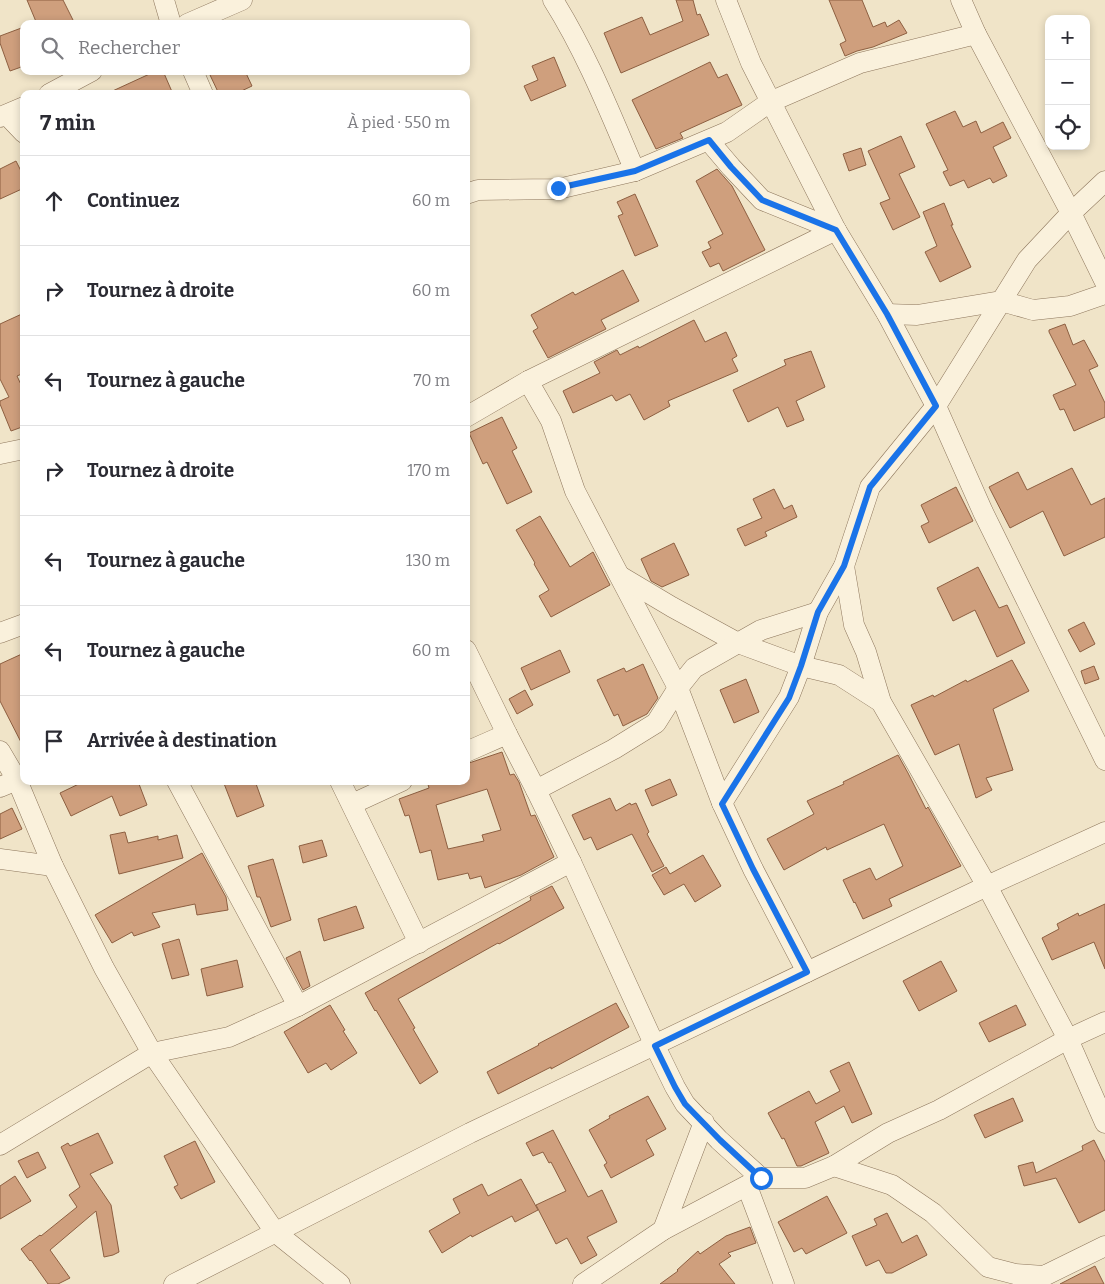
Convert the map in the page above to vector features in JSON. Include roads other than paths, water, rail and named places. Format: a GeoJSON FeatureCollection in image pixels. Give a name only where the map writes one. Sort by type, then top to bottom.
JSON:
{"type":"FeatureCollection","features":[{"type":"Feature","properties":{"kind":"street"},"geometry":{"type":"LineString","coordinates":[[164,0],[171,20]]}},
{"type":"Feature","properties":{"kind":"street"},"geometry":{"type":"LineString","coordinates":[[196,20],[242,0]]}},
{"type":"Feature","properties":{"kind":"street"},"geometry":{"type":"LineString","coordinates":[[553,0],[563,15],[592,72],[635,171]]}},
{"type":"Feature","properties":{"kind":"street"},"geometry":{"type":"LineString","coordinates":[[726,0],[751,63],[836,230],[887,314],[936,406],[984,512],[1105,760]]}},
{"type":"Feature","properties":{"kind":"street"},"geometry":{"type":"LineString","coordinates":[[961,0],[976,34],[1071,213],[1105,282]]}},
{"type":"Feature","properties":{"kind":"street"},"geometry":{"type":"LineString","coordinates":[[470,193],[478,190],[558,188],[635,171],[728,132],[770,102],[860,63],[976,34]]}},
{"type":"Feature","properties":{"kind":"street"},"geometry":{"type":"LineString","coordinates":[[56,90],[85,75]]}},
{"type":"Feature","properties":{"kind":"street"},"geometry":{"type":"LineString","coordinates":[[195,75],[202,90]]}},
{"type":"Feature","properties":{"kind":"street"},"geometry":{"type":"LineString","coordinates":[[10,113],[20,127]]}},
{"type":"Feature","properties":{"kind":"street"},"geometry":{"type":"LineString","coordinates":[[709,140],[762,200],[836,230]]}},
{"type":"Feature","properties":{"kind":"street"},"geometry":{"type":"LineString","coordinates":[[722,804],[789,698],[818,612],[844,566],[870,487],[936,406],[1027,260],[1071,213],[1105,181]]}},
{"type":"Feature","properties":{"kind":"street"},"geometry":{"type":"LineString","coordinates":[[470,415],[528,380],[836,230]]}},
{"type":"Feature","properties":{"kind":"street"},"geometry":{"type":"LineString","coordinates":[[887,314],[917,315],[1001,300],[1033,310],[1070,306],[1105,294]]}},
{"type":"Feature","properties":{"kind":"street"},"geometry":{"type":"LineString","coordinates":[[528,380],[551,420],[574,491],[678,688],[722,804],[753,869],[807,972]]}},
{"type":"Feature","properties":{"kind":"street"},"geometry":{"type":"LineString","coordinates":[[0,452],[20,450]]}},
{"type":"Feature","properties":{"kind":"street"},"geometry":{"type":"LineString","coordinates":[[844,566],[854,624],[866,652],[881,702],[987,886],[1068,1039],[1105,1123]]}},
{"type":"Feature","properties":{"kind":"street"},"geometry":{"type":"LineString","coordinates":[[620,576],[738,643],[801,666],[839,675],[881,702]]}},
{"type":"Feature","properties":{"kind":"street"},"geometry":{"type":"LineString","coordinates":[[536,790],[614,749],[656,723],[678,688],[694,668],[760,630],[818,612]]}},
{"type":"Feature","properties":{"kind":"street"},"geometry":{"type":"LineString","coordinates":[[0,633],[20,626]]}},
{"type":"Feature","properties":{"kind":"street"},"geometry":{"type":"LineString","coordinates":[[470,658],[571,862],[675,1087],[685,1104],[720,1140],[754,1182],[784,1284]]}},
{"type":"Feature","properties":{"kind":"street"},"geometry":{"type":"LineString","coordinates":[[470,750],[507,734]]}},
{"type":"Feature","properties":{"kind":"street"},"geometry":{"type":"LineString","coordinates":[[0,751],[53,866],[104,968],[152,1053],[276,1232],[340,1284]]}},
{"type":"Feature","properties":{"kind":"street"},"geometry":{"type":"LineString","coordinates":[[179,785],[298,1006]]}},
{"type":"Feature","properties":{"kind":"street"},"geometry":{"type":"LineString","coordinates":[[342,785],[419,943]]}},
{"type":"Feature","properties":{"kind":"street"},"geometry":{"type":"LineString","coordinates":[[352,804],[393,785]]}},
{"type":"Feature","properties":{"kind":"street"},"geometry":{"type":"LineString","coordinates":[[174,1284],[470,1133],[987,886],[1105,832]]}},
{"type":"Feature","properties":{"kind":"street"},"geometry":{"type":"LineString","coordinates":[[0,859],[53,866]]}},
{"type":"Feature","properties":{"kind":"street"},"geometry":{"type":"LineString","coordinates":[[0,1145],[152,1053],[229,1037],[298,1006],[571,862]]}},
{"type":"Feature","properties":{"kind":"street"},"geometry":{"type":"LineString","coordinates":[[583,1284],[663,1230],[754,1182],[805,1178],[834,1166],[888,1133],[939,1110],[1068,1039],[1105,1022]]}},
{"type":"Feature","properties":{"kind":"street"},"geometry":{"type":"LineString","coordinates":[[663,1230],[704,1122]]}},
{"type":"Feature","properties":{"kind":"street"},"geometry":{"type":"LineString","coordinates":[[834,1166],[892,1185],[933,1213],[988,1267],[1015,1274],[1044,1276],[1105,1246]]}}]}
